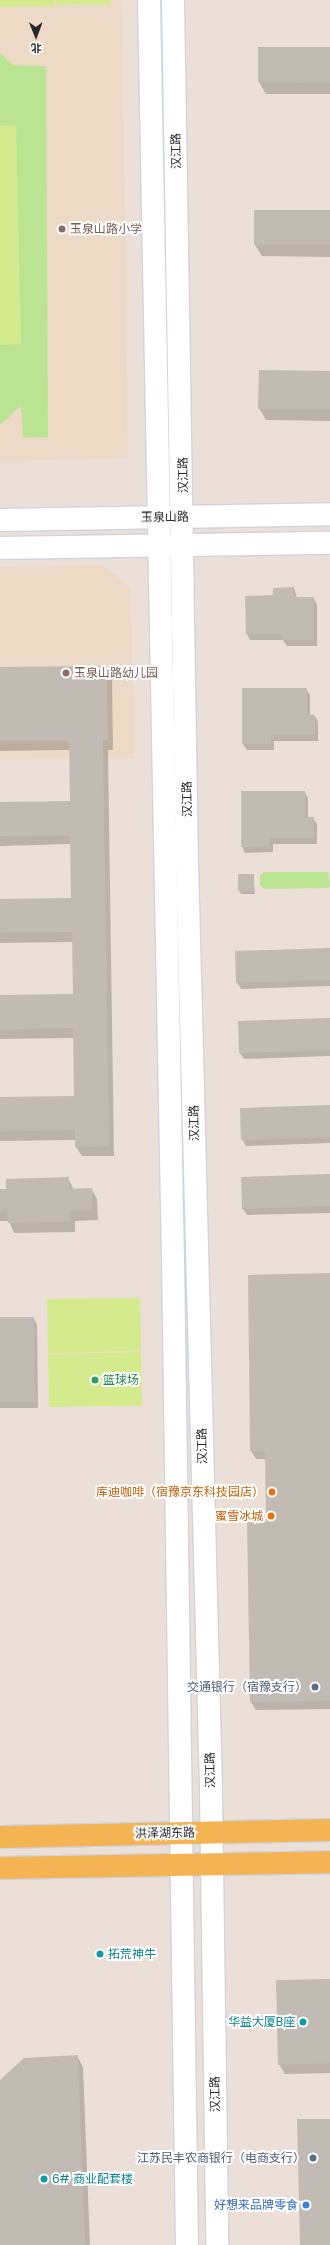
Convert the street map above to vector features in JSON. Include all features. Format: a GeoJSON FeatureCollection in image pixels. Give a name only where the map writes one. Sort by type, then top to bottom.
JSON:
{"type":"FeatureCollection","features":[{"type":"Feature","properties":{"kind":"main road","name":"洪泽湖东路"},"geometry":{"type":"LineString","coordinates":[[0,1837],[330,1830]]}},
{"type":"Feature","properties":{"kind":"main road"},"geometry":{"type":"LineString","coordinates":[[0,1868],[330,1862]]}},
{"type":"Feature","properties":{"kind":"street","name":"汉江路"},"geometry":{"type":"LineString","coordinates":[[149,0],[173,1247],[187,2245]]}},
{"type":"Feature","properties":{"kind":"street","name":"汉江路"},"geometry":{"type":"LineString","coordinates":[[173,0],[184,545],[187,860],[212,1864],[217,2245]]}},
{"type":"Feature","properties":{"kind":"street","name":"玉泉山路"},"geometry":{"type":"LineString","coordinates":[[0,520],[330,514]]}},
{"type":"Feature","properties":{"kind":"street"},"geometry":{"type":"LineString","coordinates":[[0,548],[330,543]]}},
{"type":"Feature","properties":{"kind":"shaded area","name":"玉泉山路小学"},"geometry":{"type":"Polygon","coordinates":[[[0,0],[122,0],[128,458],[0,462],[0,0]]]}},
{"type":"Feature","properties":{"kind":"shaded area","name":"玉泉山路幼儿园"},"geometry":{"type":"Polygon","coordinates":[[[102,565],[131,588],[134,758],[0,760],[0,567],[102,565]]]}},
{"type":"Feature","properties":{"kind":"green space"},"geometry":{"type":"Polygon","coordinates":[[[0,0],[54,0],[55,6],[0,7],[0,0]]]}},
{"type":"Feature","properties":{"kind":"green space"},"geometry":{"type":"Polygon","coordinates":[[[56,0],[110,0],[110,4],[56,5],[56,0]]]}},
{"type":"Feature","properties":{"kind":"green space"},"geometry":{"type":"Polygon","coordinates":[[[0,53],[13,65],[46,66],[48,437],[23,438],[21,406],[0,425],[0,53]]]}},
{"type":"Feature","properties":{"kind":"green space"},"geometry":{"type":"Polygon","coordinates":[[[16,125],[21,344],[0,345],[0,126],[16,125]]]}},
{"type":"Feature","properties":{"kind":"green space"},"geometry":{"type":"Polygon","coordinates":[[[264,872],[328,872],[330,886],[328,888],[264,889],[260,885],[260,876],[264,872]]]}},
{"type":"Feature","properties":{"kind":"green space","name":"篮球场"},"geometry":{"type":"Polygon","coordinates":[[[140,1298],[141,1351],[48,1353],[47,1299],[140,1298]]]}},
{"type":"Feature","properties":{"kind":"green space","name":"篮球场"},"geometry":{"type":"Polygon","coordinates":[[[141,1352],[142,1406],[49,1407],[48,1354],[141,1352]]]}},
{"type":"Feature","properties":{"kind":"building"},"geometry":{"type":"Polygon","coordinates":[[[258,47],[330,47],[330,83],[258,82],[258,47]]]}},
{"type":"Feature","properties":{"kind":"building"},"geometry":{"type":"Polygon","coordinates":[[[254,210],[330,210],[330,245],[254,245],[254,210]]]}},
{"type":"Feature","properties":{"kind":"building"},"geometry":{"type":"Polygon","coordinates":[[[259,370],[330,371],[330,409],[258,409],[259,370]]]}},
{"type":"Feature","properties":{"kind":"building"},"geometry":{"type":"Polygon","coordinates":[[[294,587],[294,597],[314,597],[314,640],[282,640],[282,634],[246,634],[245,596],[273,595],[273,588],[294,587]]]}},
{"type":"Feature","properties":{"kind":"building"},"geometry":{"type":"Polygon","coordinates":[[[107,666],[108,740],[103,740],[109,1146],[75,1147],[75,1130],[0,1131],[0,1097],[74,1096],[73,1028],[0,1030],[0,995],[73,994],[72,932],[0,933],[0,899],[71,898],[70,835],[0,836],[0,802],[70,801],[69,741],[0,741],[0,667],[107,666]]]}},
{"type":"Feature","properties":{"kind":"building"},"geometry":{"type":"Polygon","coordinates":[[[242,688],[307,688],[307,714],[315,715],[315,735],[271,735],[271,744],[242,744],[242,688]]]}},
{"type":"Feature","properties":{"kind":"building"},"geometry":{"type":"Polygon","coordinates":[[[241,791],[305,791],[305,817],[314,817],[314,838],[270,838],[270,847],[241,847],[241,791]]]}},
{"type":"Feature","properties":{"kind":"building"},"geometry":{"type":"Polygon","coordinates":[[[238,874],[254,874],[254,891],[238,891],[238,874]]]}},
{"type":"Feature","properties":{"kind":"building"},"geometry":{"type":"Polygon","coordinates":[[[330,948],[330,980],[236,983],[235,951],[330,948]]]}},
{"type":"Feature","properties":{"kind":"building"},"geometry":{"type":"Polygon","coordinates":[[[330,1018],[330,1050],[239,1053],[238,1021],[330,1018]]]}},
{"type":"Feature","properties":{"kind":"building"},"geometry":{"type":"Polygon","coordinates":[[[330,1105],[330,1137],[241,1140],[240,1108],[330,1105]]]}},
{"type":"Feature","properties":{"kind":"building"},"geometry":{"type":"Polygon","coordinates":[[[330,1174],[330,1206],[242,1209],[241,1177],[330,1174]]]}},
{"type":"Feature","properties":{"kind":"building"},"geometry":{"type":"Polygon","coordinates":[[[69,1177],[69,1189],[92,1188],[92,1210],[70,1211],[70,1222],[8,1223],[7,1211],[0,1211],[0,1189],[6,1189],[6,1179],[69,1177]]]}},
{"type":"Feature","properties":{"kind":"building"},"geometry":{"type":"Polygon","coordinates":[[[330,1273],[330,1701],[250,1702],[247,1522],[266,1522],[265,1451],[250,1451],[248,1275],[330,1273]]]}},
{"type":"Feature","properties":{"kind":"building"},"geometry":{"type":"Polygon","coordinates":[[[0,1317],[34,1317],[35,1402],[0,1402],[0,1317]]]}},
{"type":"Feature","properties":{"kind":"building","name":"华益大厦B座"},"geometry":{"type":"Polygon","coordinates":[[[330,1979],[330,2063],[278,2065],[276,1980],[330,1979]]]}},
{"type":"Feature","properties":{"kind":"building","name":"6# 商业配套楼"},"geometry":{"type":"Polygon","coordinates":[[[78,2055],[85,2245],[0,2245],[0,2080],[24,2058],[78,2055]]]}},
{"type":"Feature","properties":{"kind":"building"},"geometry":{"type":"Polygon","coordinates":[[[297,2119],[330,2119],[330,2245],[300,2245],[297,2119]]]}},
{"type":"Feature","properties":{"kind":"place","name":"玉泉山路小学"},"geometry":{"type":"Point","coordinates":[62,229]}},
{"type":"Feature","properties":{"kind":"place","name":"玉泉山路幼儿园"},"geometry":{"type":"Point","coordinates":[66,673]}},
{"type":"Feature","properties":{"kind":"place","name":"篮球场"},"geometry":{"type":"Point","coordinates":[95,1380]}},
{"type":"Feature","properties":{"kind":"place","name":"库迪咖啡（宿豫京东科技园店）"},"geometry":{"type":"Point","coordinates":[272,1492]}},
{"type":"Feature","properties":{"kind":"place","name":"蜜雪冰城"},"geometry":{"type":"Point","coordinates":[271,1516]}},
{"type":"Feature","properties":{"kind":"place","name":"交通银行（宿豫支行）"},"geometry":{"type":"Point","coordinates":[315,1687]}},
{"type":"Feature","properties":{"kind":"place","name":"拓荒神牛"},"geometry":{"type":"Point","coordinates":[100,1954]}},
{"type":"Feature","properties":{"kind":"place","name":"华益大厦B座"},"geometry":{"type":"Point","coordinates":[303,2022]}},
{"type":"Feature","properties":{"kind":"place","name":"江苏民丰农商银行（电商支行）"},"geometry":{"type":"Point","coordinates":[313,2158]}},
{"type":"Feature","properties":{"kind":"place","name":"6# 商业配套楼"},"geometry":{"type":"Point","coordinates":[44,2179]}},
{"type":"Feature","properties":{"kind":"place","name":"好想来品牌零食"},"geometry":{"type":"Point","coordinates":[306,2205]}}]}
